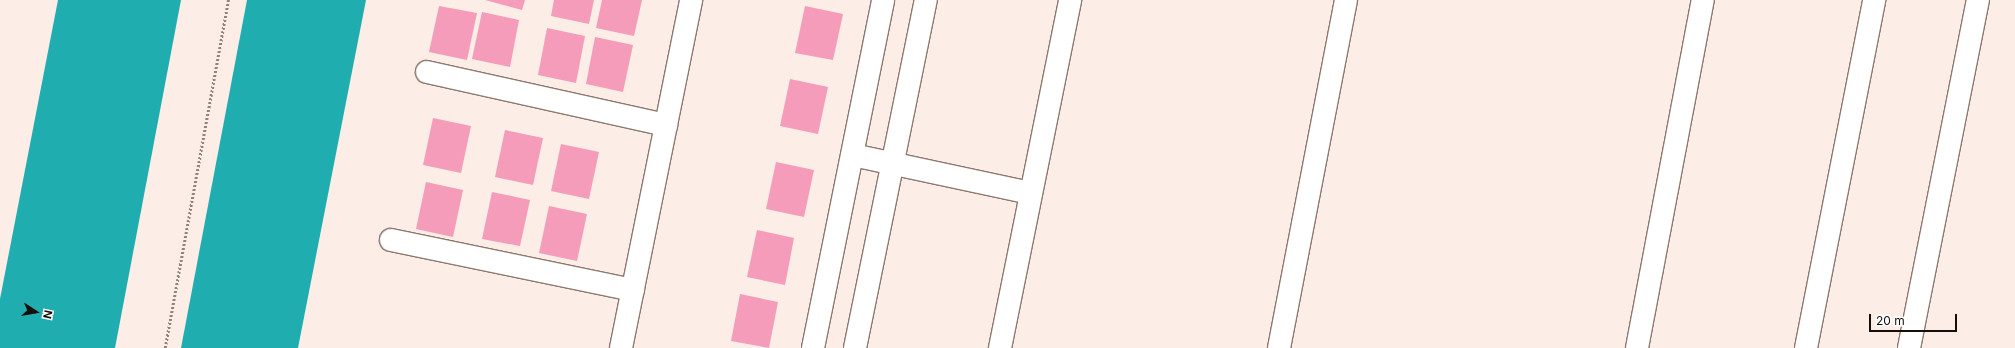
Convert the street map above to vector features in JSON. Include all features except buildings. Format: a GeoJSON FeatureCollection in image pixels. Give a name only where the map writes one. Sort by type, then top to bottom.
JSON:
{"type":"FeatureCollection","features":[{"type":"Feature","properties":{"kind":"street"},"geometry":{"type":"LineString","coordinates":[[621,348],[691,0]]}},
{"type":"Feature","properties":{"kind":"street"},"geometry":{"type":"LineString","coordinates":[[813,348],[883,0]]}},
{"type":"Feature","properties":{"kind":"street"},"geometry":{"type":"LineString","coordinates":[[855,348],[926,0]]}},
{"type":"Feature","properties":{"kind":"street"},"geometry":{"type":"LineString","coordinates":[[1000,348],[1070,0]]}},
{"type":"Feature","properties":{"kind":"street"},"geometry":{"type":"LineString","coordinates":[[1279,348],[1346,0]]}},
{"type":"Feature","properties":{"kind":"street"},"geometry":{"type":"LineString","coordinates":[[1636,348],[1703,0]]}},
{"type":"Feature","properties":{"kind":"street"},"geometry":{"type":"LineString","coordinates":[[1806,348],[1874,0]]}},
{"type":"Feature","properties":{"kind":"street"},"geometry":{"type":"LineString","coordinates":[[1909,348],[1978,0]]}},
{"type":"Feature","properties":{"kind":"street"},"geometry":{"type":"LineString","coordinates":[[426,72],[666,125]]}},
{"type":"Feature","properties":{"kind":"street"},"geometry":{"type":"LineString","coordinates":[[853,155],[1030,193]]}},
{"type":"Feature","properties":{"kind":"street"},"geometry":{"type":"LineString","coordinates":[[391,240],[633,290]]}},
{"type":"Feature","properties":{"kind":"path"},"geometry":{"type":"LineString","coordinates":[[165,348],[228,0]]}},
{"type":"Feature","properties":{"kind":"water"},"geometry":{"type":"Polygon","coordinates":[[[58,0],[181,0],[115,348],[0,348],[0,299],[58,0]]]}},
{"type":"Feature","properties":{"kind":"water"},"geometry":{"type":"Polygon","coordinates":[[[247,0],[366,0],[298,348],[181,348],[247,0]]]}}]}
